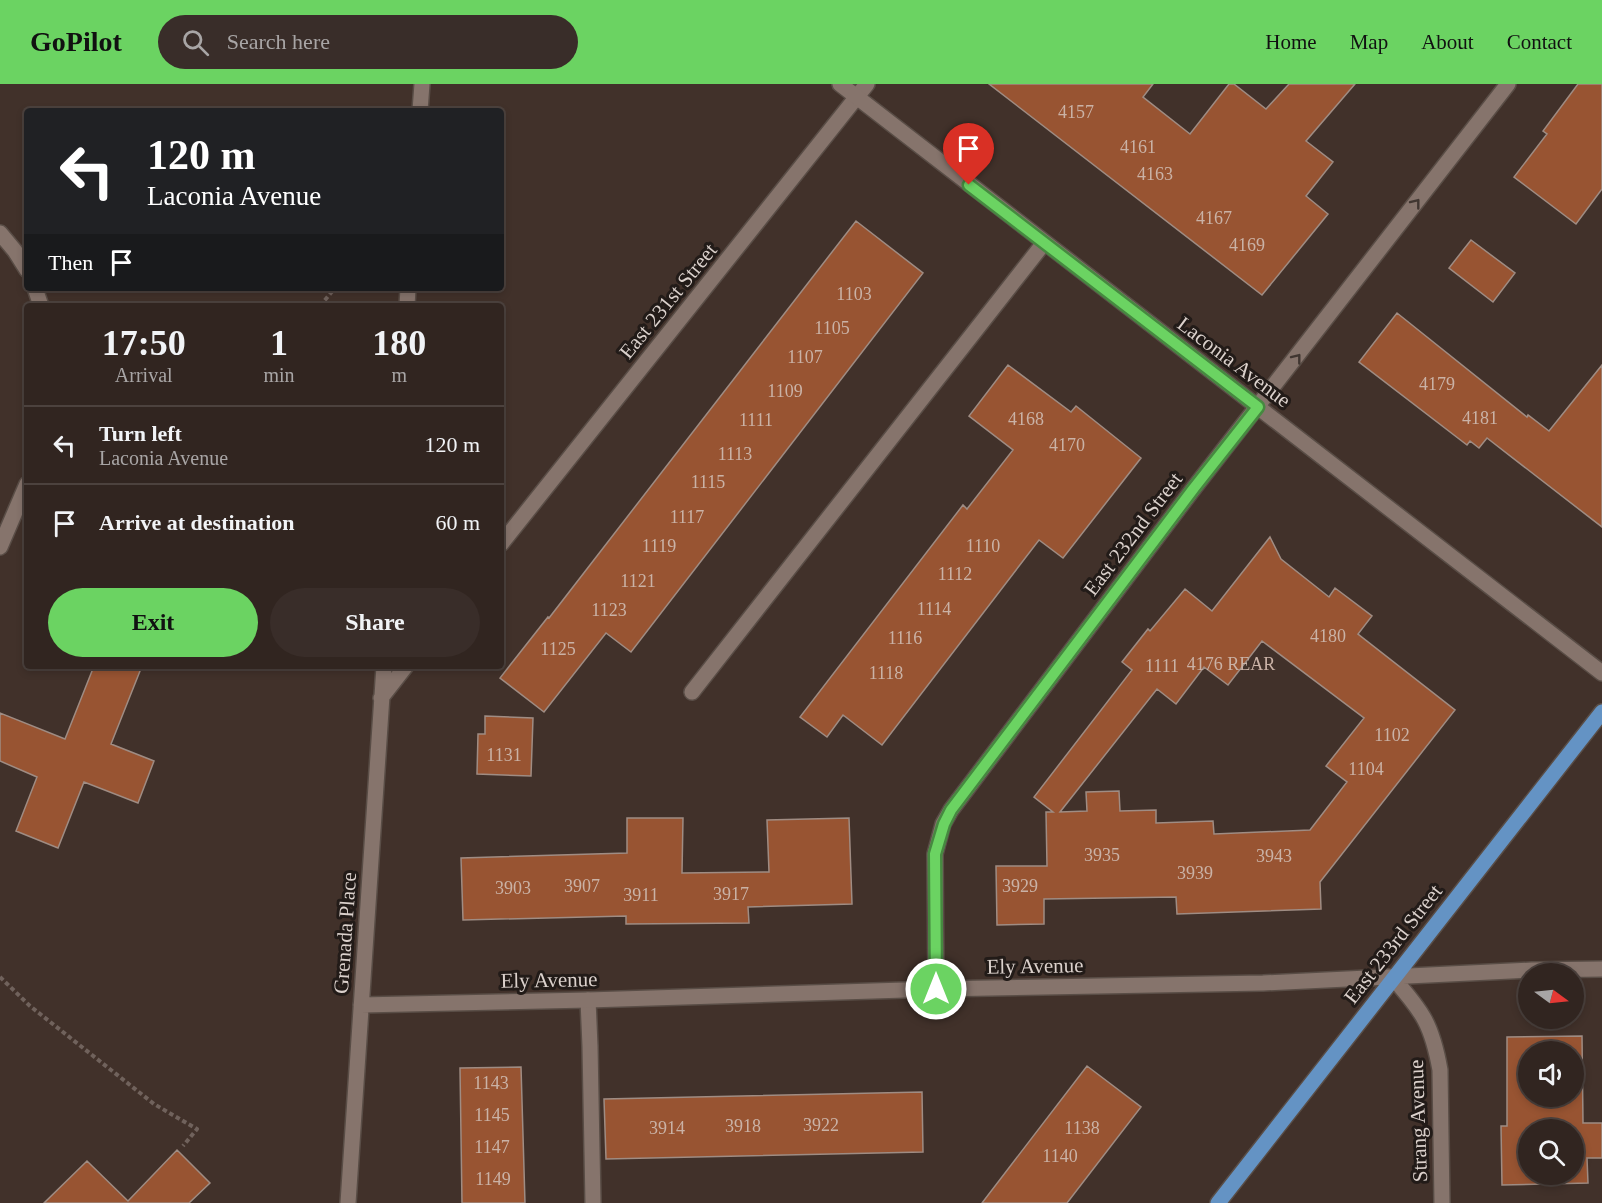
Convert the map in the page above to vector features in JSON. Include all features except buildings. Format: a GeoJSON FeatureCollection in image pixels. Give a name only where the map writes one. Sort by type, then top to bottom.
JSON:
{"type":"FeatureCollection","features":[{"type":"Feature","properties":{"kind":"main road","name":"East 233rd Street"},"geometry":{"type":"LineString","coordinates":[[1218,1203],[1602,712]]}},
{"type":"Feature","properties":{"kind":"street"},"geometry":{"type":"LineString","coordinates":[[420,108],[422,84]]}},
{"type":"Feature","properties":{"kind":"street","name":"Laconia Avenue"},"geometry":{"type":"LineString","coordinates":[[840,84],[1602,673]]}},
{"type":"Feature","properties":{"kind":"street","name":"East 231st Street"},"geometry":{"type":"LineString","coordinates":[[504,537],[867,84]]}},
{"type":"Feature","properties":{"kind":"street","name":"East 232nd Street"},"geometry":{"type":"LineString","coordinates":[[936,989],[935,854],[951,810],[1194,488],[1508,84]]}},
{"type":"Feature","properties":{"kind":"street"},"geometry":{"type":"LineString","coordinates":[[0,233],[24,265]]}},
{"type":"Feature","properties":{"kind":"street"},"geometry":{"type":"LineString","coordinates":[[692,692],[1044,243]]}},
{"type":"Feature","properties":{"kind":"street"},"geometry":{"type":"LineString","coordinates":[[0,547],[24,491]]}},
{"type":"Feature","properties":{"kind":"street","name":"Grenada Place"},"geometry":{"type":"LineString","coordinates":[[348,1203],[384,669]]}},
{"type":"Feature","properties":{"kind":"street"},"geometry":{"type":"LineString","coordinates":[[381,698],[404,669]]}},
{"type":"Feature","properties":{"kind":"street","name":"Ely Avenue"},"geometry":{"type":"LineString","coordinates":[[361,1005],[936,989],[1263,983],[1532,970],[1602,969]]}},
{"type":"Feature","properties":{"kind":"street","name":"Strang Avenue"},"geometry":{"type":"LineString","coordinates":[[1394,978],[1416,1003],[1427,1021],[1437,1051],[1440,1070],[1442,1203]]}},
{"type":"Feature","properties":{"kind":"street"},"geometry":{"type":"LineString","coordinates":[[588,1000],[591,1046],[593,1203]]}},
{"type":"Feature","properties":{"kind":"path"},"geometry":{"type":"LineString","coordinates":[[322,303],[332,291]]}},
{"type":"Feature","properties":{"kind":"path"},"geometry":{"type":"LineString","coordinates":[[0,977],[30,1006],[154,1104],[197,1129],[183,1146]]}},
{"type":"Feature","properties":{"kind":"route"},"geometry":{"type":"LineString","coordinates":[[936,989],[935,854],[938,840],[951,810],[1194,488],[1258,407],[969,185]]}}]}
